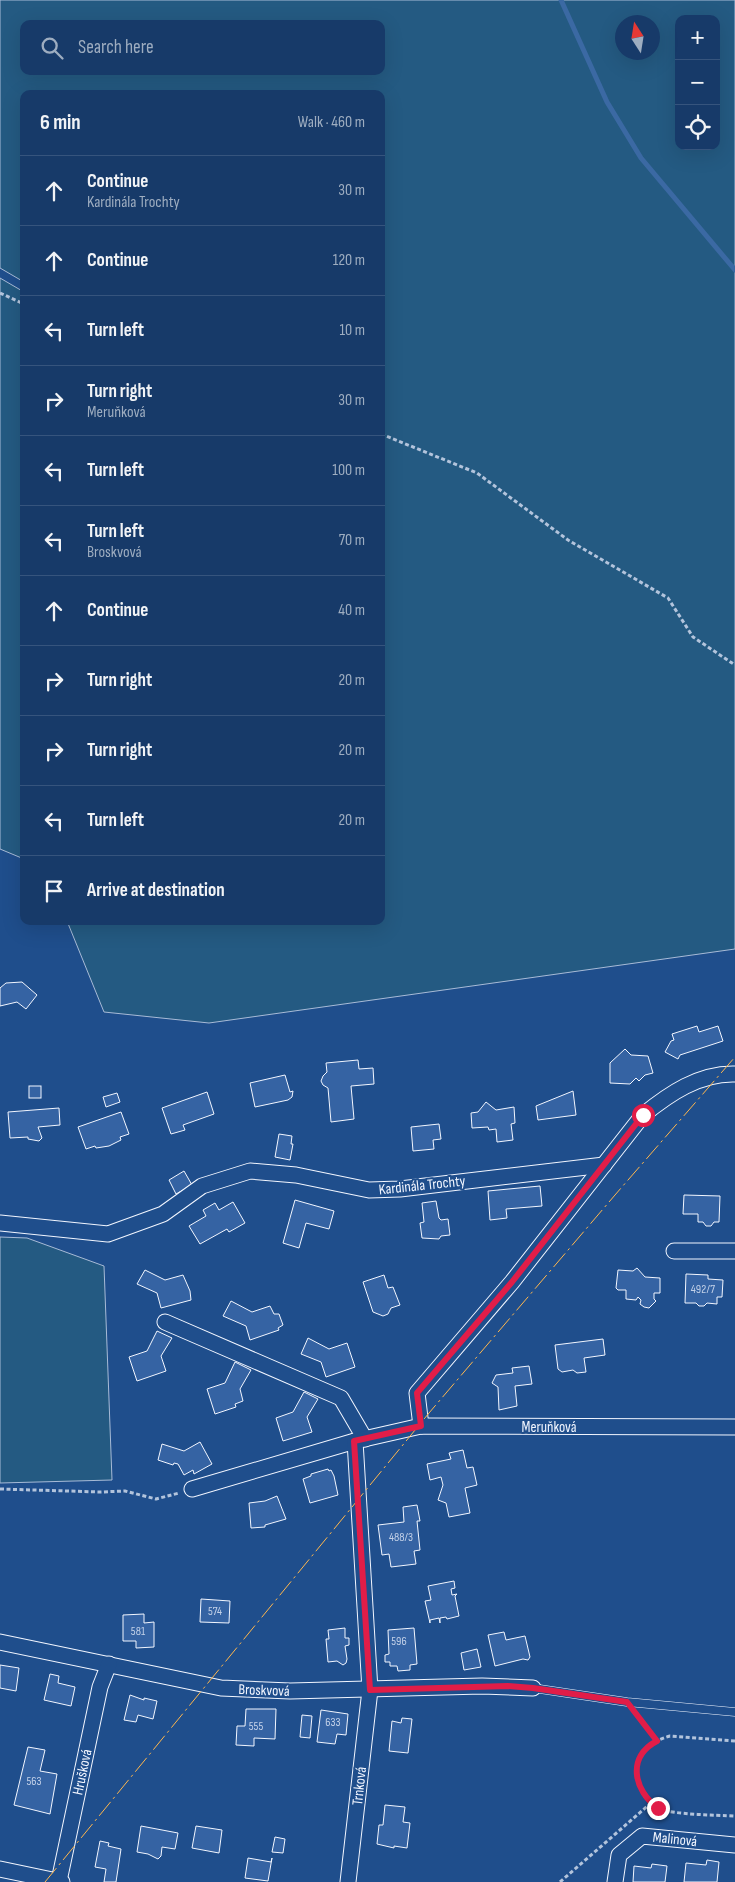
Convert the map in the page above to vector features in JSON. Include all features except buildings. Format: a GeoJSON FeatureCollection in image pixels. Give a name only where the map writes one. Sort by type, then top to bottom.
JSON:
{"type":"FeatureCollection","features":[{"type":"Feature","properties":{"kind":"street"},"geometry":{"type":"LineString","coordinates":[[421,1426],[417,1393],[512,1282],[643,1115],[667,1096],[690,1084],[708,1078],[735,1074]]}},
{"type":"Feature","properties":{"kind":"street","name":"Kardinála Trochty"},"geometry":{"type":"LineString","coordinates":[[0,1223],[108,1234],[163,1214],[202,1186],[250,1171],[296,1175],[370,1190],[400,1189],[604,1165]]}},
{"type":"Feature","properties":{"kind":"street"},"geometry":{"type":"LineString","coordinates":[[674,1251],[735,1250]]}},
{"type":"Feature","properties":{"kind":"street"},"geometry":{"type":"LineString","coordinates":[[165,1322],[341,1398],[360,1440]]}},
{"type":"Feature","properties":{"kind":"street","name":"Meruňková"},"geometry":{"type":"LineString","coordinates":[[192,1489],[360,1440],[421,1426],[735,1427]]}},
{"type":"Feature","properties":{"kind":"street","name":"Trnková"},"geometry":{"type":"LineString","coordinates":[[348,1882],[370,1690],[360,1440]]}},
{"type":"Feature","properties":{"kind":"street","name":"Broskvová"},"geometry":{"type":"LineString","coordinates":[[0,1642],[221,1688],[290,1691],[482,1686],[533,1688]]}},
{"type":"Feature","properties":{"kind":"street","name":"Hrušková"},"geometry":{"type":"LineString","coordinates":[[61,1882],[100,1687],[109,1664]]}},
{"type":"Feature","properties":{"kind":"street","name":"Malinová"},"geometry":{"type":"LineString","coordinates":[[615,1882],[619,1855],[642,1836],[735,1845]]}},
{"type":"Feature","properties":{"kind":"street"},"geometry":{"type":"LineString","coordinates":[[0,1870],[61,1882]]}},
{"type":"Feature","properties":{"kind":"lane"},"geometry":{"type":"LineString","coordinates":[[533,1688],[627,1702],[735,1712]]}},
{"type":"Feature","properties":{"kind":"path"},"geometry":{"type":"LineString","coordinates":[[0,293],[20,302]]}},
{"type":"Feature","properties":{"kind":"path"},"geometry":{"type":"LineString","coordinates":[[385,436],[478,473],[568,540],[668,598],[693,637],[735,665]]}},
{"type":"Feature","properties":{"kind":"path"},"geometry":{"type":"LineString","coordinates":[[0,1490],[125,1491],[156,1500],[192,1489]]}},
{"type":"Feature","properties":{"kind":"path"},"geometry":{"type":"LineString","coordinates":[[627,1702],[657,1741]]}},
{"type":"Feature","properties":{"kind":"path"},"geometry":{"type":"LineString","coordinates":[[735,1741],[670,1736],[657,1741],[643,1752],[637,1778],[644,1796],[651,1803],[664,1810],[735,1816]]}},
{"type":"Feature","properties":{"kind":"path"},"geometry":{"type":"LineString","coordinates":[[560,1882],[651,1803]]}},
{"type":"Feature","properties":{"kind":"shaded area"},"geometry":{"type":"Polygon","coordinates":[[[0,0],[735,0],[735,949],[209,1023],[104,1012],[69,925],[385,925],[385,90],[20,90],[20,280],[0,268],[0,0]]]}},
{"type":"Feature","properties":{"kind":"shaded area"},"geometry":{"type":"Polygon","coordinates":[[[0,278],[20,290],[20,857],[0,849],[0,278]]]}},
{"type":"Feature","properties":{"kind":"shaded area"},"geometry":{"type":"Polygon","coordinates":[[[0,1237],[27,1238],[104,1266],[112,1480],[0,1483],[0,1237]]]}},
{"type":"Feature","properties":{"kind":"waterway"},"geometry":{"type":"LineString","coordinates":[[561,0],[607,102],[641,158],[735,270]]}},
{"type":"Feature","properties":{"kind":"power"},"geometry":{"type":"LineString","coordinates":[[45,1882],[429,1413],[735,1057]]}},
{"type":"Feature","properties":{"kind":"route"},"geometry":{"type":"LineString","coordinates":[[643,1115],[512,1282],[417,1393],[421,1426],[354,1441],[370,1690],[508,1686],[627,1702],[657,1741],[643,1752],[640,1758],[637,1778],[644,1796],[658,1808]]}}]}
